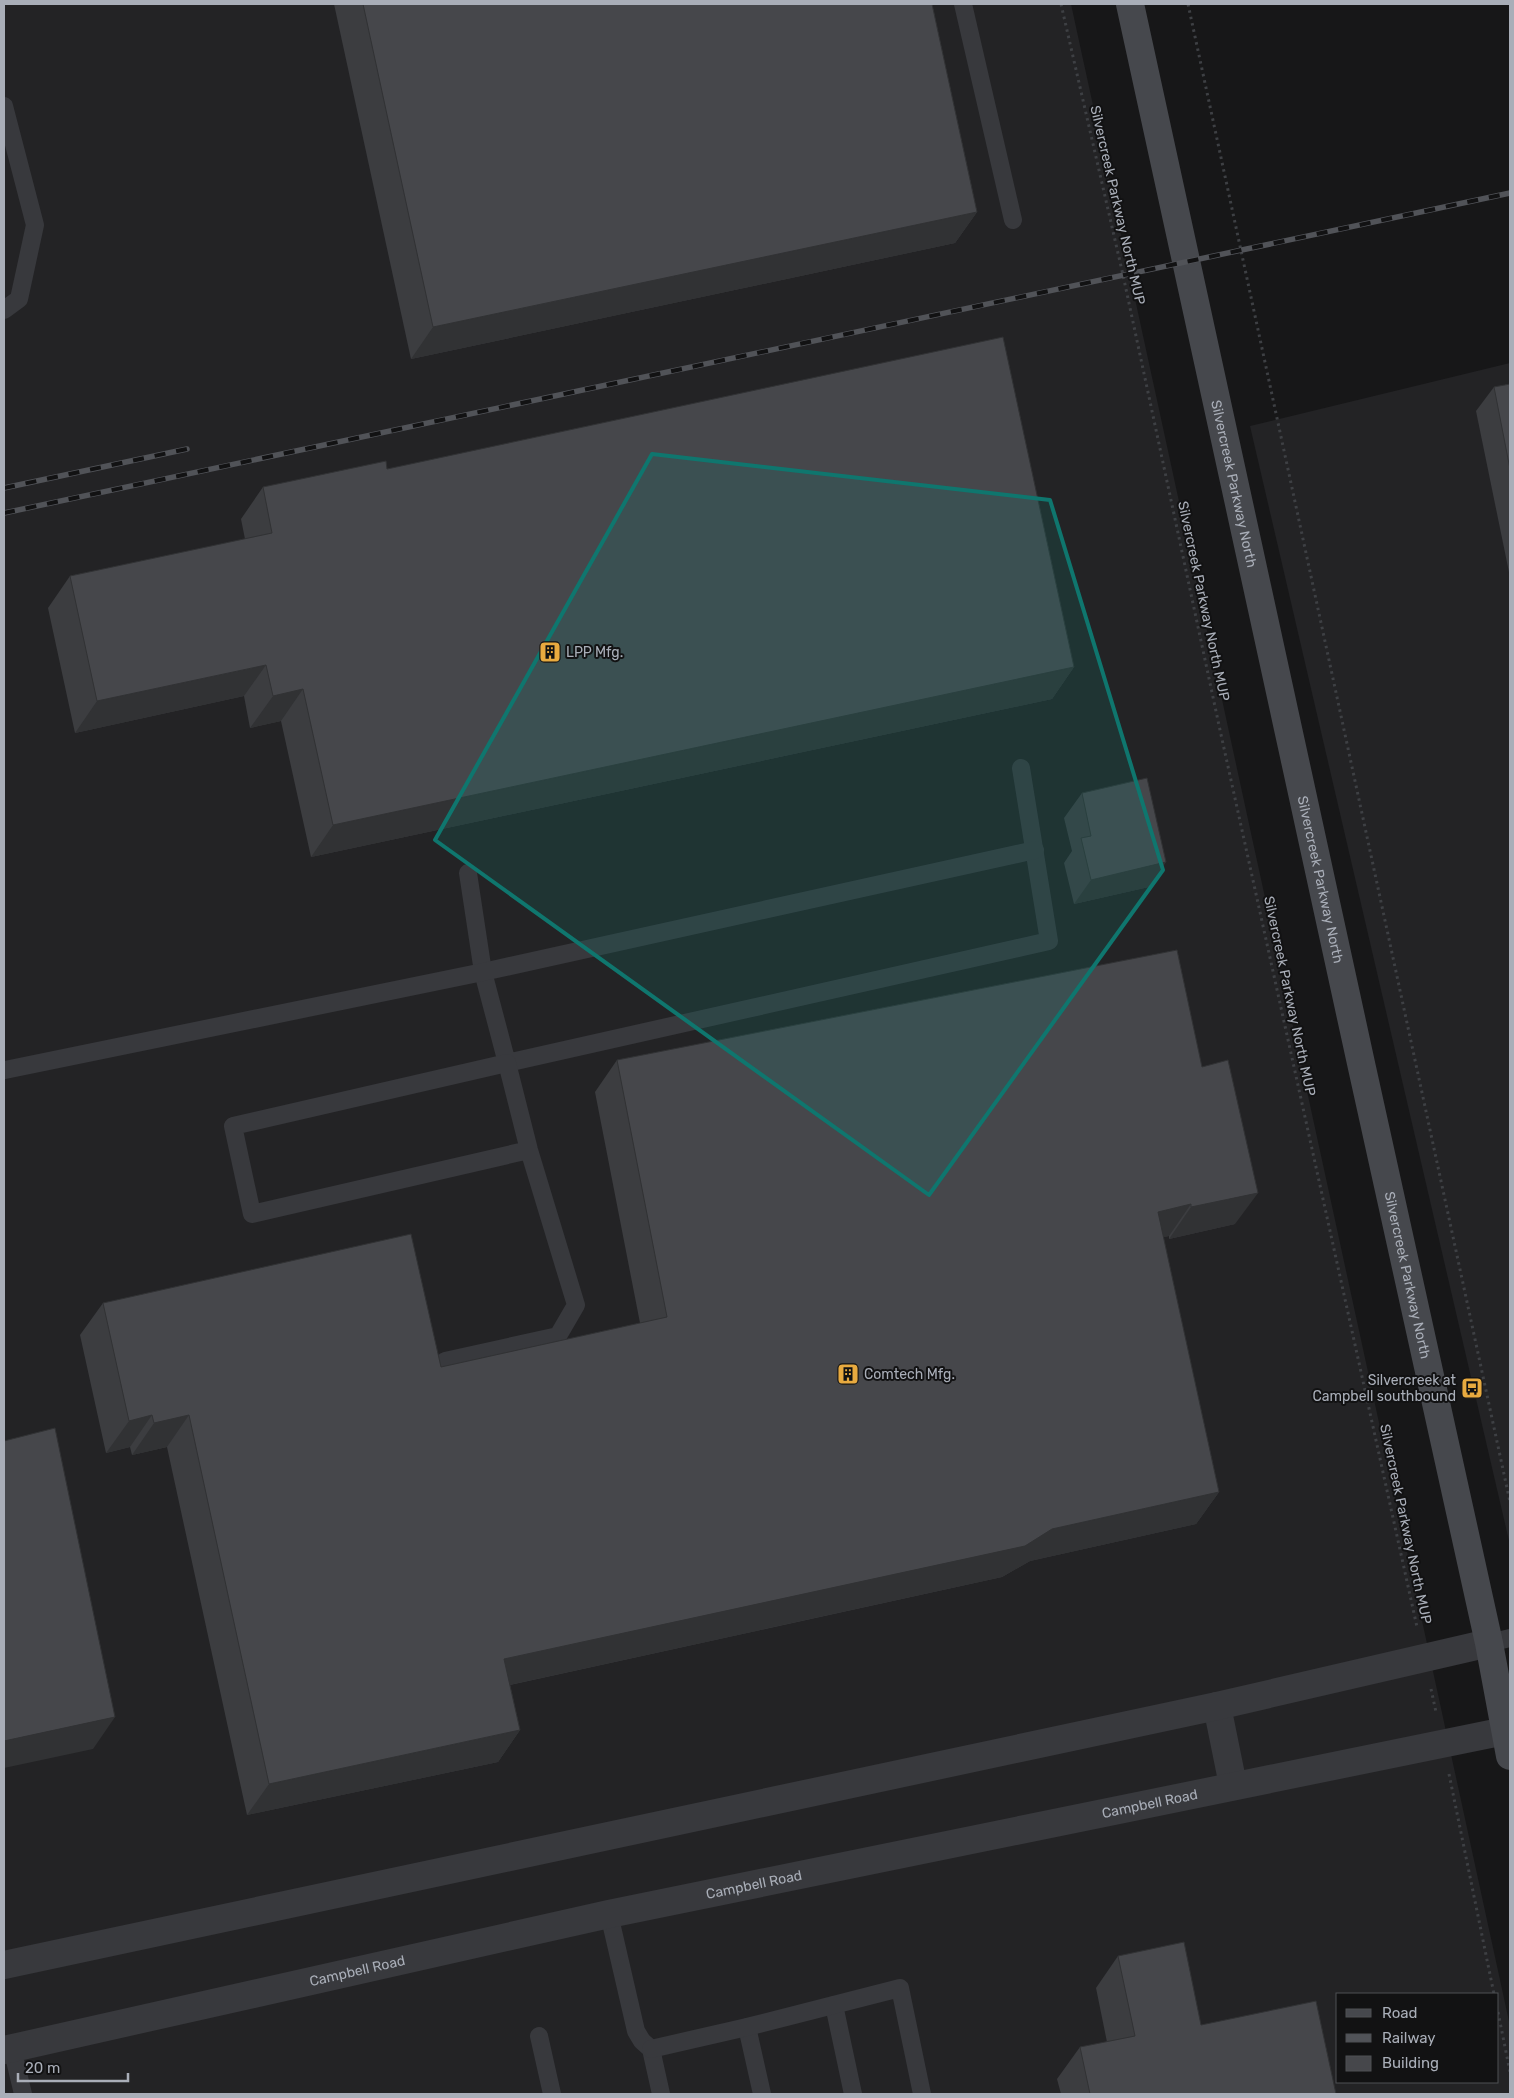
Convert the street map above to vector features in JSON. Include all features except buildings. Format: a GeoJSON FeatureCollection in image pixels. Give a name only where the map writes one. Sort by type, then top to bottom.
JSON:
{"type":"FeatureCollection","features":[{"type":"Feature","properties":{"kind":"main road","name":"Silvercreek Parkway North"},"geometry":{"type":"LineString","coordinates":[[1130,4],[1300,789],[1499,1640],[1508,1743]]}},
{"type":"Feature","properties":{"kind":"street"},"geometry":{"type":"LineString","coordinates":[[4,1965],[1217,1706],[1499,1640]]}},
{"type":"Feature","properties":{"kind":"street"},"geometry":{"type":"LineString","coordinates":[[1217,1706],[1234,1785]]}},
{"type":"Feature","properties":{"kind":"street","name":"Campbell Road"},"geometry":{"type":"LineString","coordinates":[[8,2049],[609,1914],[1234,1785],[1443,1743],[1508,1743]]}},
{"type":"Feature","properties":{"kind":"lane"},"geometry":{"type":"LineString","coordinates":[[963,4],[1013,220]]}},
{"type":"Feature","properties":{"kind":"lane"},"geometry":{"type":"LineString","coordinates":[[4,106],[34,225],[20,298],[4,310]]}},
{"type":"Feature","properties":{"kind":"lane"},"geometry":{"type":"LineString","coordinates":[[529,1150],[252,1214],[233,1126],[1049,941],[1021,768]]}},
{"type":"Feature","properties":{"kind":"lane"},"geometry":{"type":"LineString","coordinates":[[6,1070],[483,972],[1035,850]]}},
{"type":"Feature","properties":{"kind":"lane"},"geometry":{"type":"LineString","coordinates":[[445,1361],[558,1336],[576,1306],[529,1150],[483,972],[468,873]]}},
{"type":"Feature","properties":{"kind":"lane"},"geometry":{"type":"LineString","coordinates":[[609,1914],[636,2031],[642,2041],[650,2048],[661,2094]]}},
{"type":"Feature","properties":{"kind":"lane"},"geometry":{"type":"LineString","coordinates":[[650,2048],[746,2028],[900,1988],[922,2094]]}},
{"type":"Feature","properties":{"kind":"lane"},"geometry":{"type":"LineString","coordinates":[[834,2005],[853,2094]]}},
{"type":"Feature","properties":{"kind":"lane"},"geometry":{"type":"LineString","coordinates":[[746,2028],[762,2094]]}},
{"type":"Feature","properties":{"kind":"lane"},"geometry":{"type":"LineString","coordinates":[[539,2036],[552,2094]]}},
{"type":"Feature","properties":{"kind":"lane"},"geometry":{"type":"LineString","coordinates":[[8,2049],[23,2094]]}},
{"type":"Feature","properties":{"kind":"path","name":"Silvercreek Parkway North MUP"},"geometry":{"type":"LineString","coordinates":[[1061,4],[1123,274],[1218,720],[1443,1743],[1494,1993]]}},
{"type":"Feature","properties":{"kind":"path"},"geometry":{"type":"LineString","coordinates":[[1188,4],[1510,1502]]}},
{"type":"Feature","properties":{"kind":"path"},"geometry":{"type":"LineString","coordinates":[[1499,2017],[1510,2072]]}},
{"type":"Feature","properties":{"kind":"highlighted area"},"geometry":{"type":"Polygon","coordinates":[[[652,454],[1050,500],[1163,870],[929,1195],[435,840],[652,454]]]}},
{"type":"Feature","properties":{"kind":"shaded area"},"geometry":{"type":"Polygon","coordinates":[[[4,4],[1071,4],[1510,2026],[1510,2094],[4,2094],[4,4]]]}},
{"type":"Feature","properties":{"kind":"shaded area"},"geometry":{"type":"Polygon","coordinates":[[[1510,363],[1510,1545],[1250,426],[1510,363]]]}},
{"type":"Feature","properties":{"kind":"railway"},"geometry":{"type":"LineString","coordinates":[[4,513],[1510,193]]}},
{"type":"Feature","properties":{"kind":"railway"},"geometry":{"type":"LineString","coordinates":[[4,488],[187,449]]}},
{"type":"Feature","properties":{"kind":"place","name":"LPP Mfg."},"geometry":{"type":"Point","coordinates":[550,652]}},
{"type":"Feature","properties":{"kind":"place","name":"Comtech Mfg."},"geometry":{"type":"Point","coordinates":[848,1374]}},
{"type":"Feature","properties":{"kind":"place","name":"Silvercreek at Campbell southbound"},"geometry":{"type":"Point","coordinates":[1472,1388]}}]}
